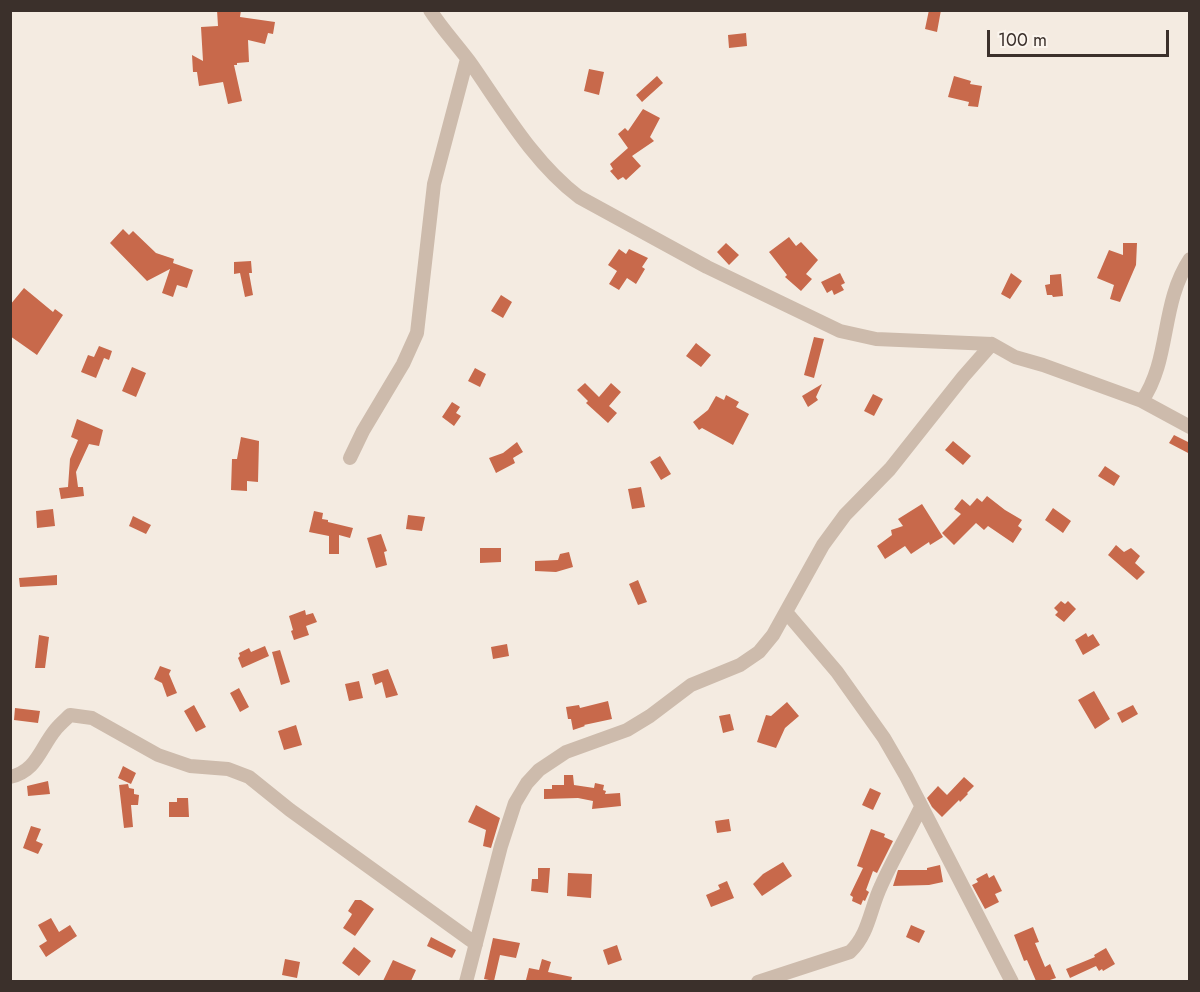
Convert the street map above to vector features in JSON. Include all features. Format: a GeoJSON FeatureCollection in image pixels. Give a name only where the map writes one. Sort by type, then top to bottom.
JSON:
{"type":"FeatureCollection","features":[{"type":"Feature","properties":{"kind":"street"},"geometry":{"type":"LineString","coordinates":[[430,10],[542,162],[579,197],[707,267],[821,323],[857,336],[876,339],[992,344],[1015,357],[1142,401],[1190,427]]}},
{"type":"Feature","properties":{"kind":"street"},"geometry":{"type":"LineString","coordinates":[[350,458],[363,431],[403,364],[417,333],[434,184],[467,59]]}},
{"type":"Feature","properties":{"kind":"street"},"geometry":{"type":"LineString","coordinates":[[1142,401],[1150,389],[1156,372],[1173,292],[1190,259]]}},
{"type":"Feature","properties":{"kind":"street"},"geometry":{"type":"LineString","coordinates":[[466,981],[501,846],[515,803],[527,783],[539,770],[567,752],[627,730],[691,685],[740,665],[759,652],[773,635],[823,546],[845,515],[890,469],[963,376],[992,344]]}},
{"type":"Feature","properties":{"kind":"street"},"geometry":{"type":"LineString","coordinates":[[786,612],[837,672],[884,738],[1012,981]]}},
{"type":"Feature","properties":{"kind":"street"},"geometry":{"type":"LineString","coordinates":[[10,777],[21,774],[34,764],[56,729],[70,715],[92,718],[158,755],[190,766],[228,769],[249,777],[290,810],[476,944]]}},
{"type":"Feature","properties":{"kind":"street"},"geometry":{"type":"LineString","coordinates":[[758,981],[850,952],[855,947],[868,926],[880,888],[921,807]]}},
{"type":"Feature","properties":{"kind":"building"},"geometry":{"type":"Polygon","coordinates":[[[217,10],[241,10],[240,17],[275,22],[273,34],[268,33],[265,44],[248,40],[249,62],[234,65],[242,101],[228,104],[223,82],[199,86],[197,72],[193,72],[192,55],[203,61],[201,27],[218,26],[217,10]]]}},
{"type":"Feature","properties":{"kind":"building"},"geometry":{"type":"Polygon","coordinates":[[[929,10],[941,10],[937,32],[925,29],[929,10]]]}},
{"type":"Feature","properties":{"kind":"building"},"geometry":{"type":"Polygon","coordinates":[[[746,33],[747,46],[729,48],[728,35],[746,33]]]}},
{"type":"Feature","properties":{"kind":"building"},"geometry":{"type":"Polygon","coordinates":[[[589,69],[604,72],[599,95],[584,91],[589,69]]]}},
{"type":"Feature","properties":{"kind":"building"},"geometry":{"type":"Polygon","coordinates":[[[657,76],[663,83],[642,102],[636,95],[657,76]]]}},
{"type":"Feature","properties":{"kind":"building"},"geometry":{"type":"Polygon","coordinates":[[[954,76],[971,81],[970,84],[982,86],[978,107],[968,106],[969,102],[948,97],[954,76]]]}},
{"type":"Feature","properties":{"kind":"building"},"geometry":{"type":"Polygon","coordinates":[[[643,109],[660,118],[650,137],[654,141],[632,156],[641,166],[626,180],[623,177],[618,180],[610,171],[613,169],[610,164],[628,148],[618,134],[625,128],[628,131],[643,109]]]}},
{"type":"Feature","properties":{"kind":"building"},"geometry":{"type":"Polygon","coordinates":[[[123,229],[129,235],[133,231],[156,253],[174,259],[173,263],[193,270],[187,288],[177,285],[173,297],[162,293],[170,269],[147,281],[110,243],[123,229]]]}},
{"type":"Feature","properties":{"kind":"building"},"geometry":{"type":"Polygon","coordinates":[[[789,237],[796,246],[801,242],[818,260],[806,274],[812,279],[801,291],[785,277],[787,275],[769,252],[789,237]]]}},
{"type":"Feature","properties":{"kind":"building"},"geometry":{"type":"Polygon","coordinates":[[[726,243],[739,255],[729,265],[717,252],[726,243]]]}},
{"type":"Feature","properties":{"kind":"building"},"geometry":{"type":"Polygon","coordinates":[[[1123,243],[1137,243],[1136,265],[1120,302],[1110,299],[1114,285],[1097,278],[1109,250],[1123,255],[1123,243]]]}},
{"type":"Feature","properties":{"kind":"building"},"geometry":{"type":"Polygon","coordinates":[[[619,249],[626,254],[629,249],[648,258],[642,267],[645,269],[636,284],[627,278],[619,290],[609,284],[617,271],[608,265],[619,249]]]}},
{"type":"Feature","properties":{"kind":"building"},"geometry":{"type":"Polygon","coordinates":[[[251,261],[252,273],[249,273],[253,295],[245,297],[240,273],[234,274],[234,262],[251,261]]]}},
{"type":"Feature","properties":{"kind":"building"},"geometry":{"type":"Polygon","coordinates":[[[840,273],[845,283],[841,285],[844,290],[834,295],[832,290],[827,293],[821,282],[840,273]]]}},
{"type":"Feature","properties":{"kind":"building"},"geometry":{"type":"Polygon","coordinates":[[[1011,273],[1022,281],[1010,299],[1001,294],[1011,273]]]}},
{"type":"Feature","properties":{"kind":"building"},"geometry":{"type":"Polygon","coordinates":[[[1061,274],[1063,296],[1047,295],[1045,285],[1050,284],[1050,275],[1061,274]]]}},
{"type":"Feature","properties":{"kind":"building"},"geometry":{"type":"Polygon","coordinates":[[[24,288],[53,312],[55,309],[63,315],[37,355],[10,336],[10,305],[24,288]]]}},
{"type":"Feature","properties":{"kind":"building"},"geometry":{"type":"Polygon","coordinates":[[[501,295],[512,302],[503,318],[491,311],[501,295]]]}},
{"type":"Feature","properties":{"kind":"building"},"geometry":{"type":"Polygon","coordinates":[[[814,337],[824,339],[814,378],[804,375],[814,337]]]}},
{"type":"Feature","properties":{"kind":"building"},"geometry":{"type":"Polygon","coordinates":[[[696,343],[711,355],[701,367],[686,356],[696,343]]]}},
{"type":"Feature","properties":{"kind":"building"},"geometry":{"type":"Polygon","coordinates":[[[99,346],[112,351],[109,360],[104,358],[96,378],[81,372],[88,355],[94,357],[99,346]]]}},
{"type":"Feature","properties":{"kind":"building"},"geometry":{"type":"Polygon","coordinates":[[[132,367],[146,373],[136,397],[122,391],[132,367]]]}},
{"type":"Feature","properties":{"kind":"building"},"geometry":{"type":"Polygon","coordinates":[[[475,368],[486,374],[480,387],[468,381],[475,368]]]}},
{"type":"Feature","properties":{"kind":"building"},"geometry":{"type":"Polygon","coordinates":[[[585,383],[599,397],[611,383],[621,392],[609,406],[617,413],[608,423],[586,403],[588,401],[577,390],[585,383]]]}},
{"type":"Feature","properties":{"kind":"building"},"geometry":{"type":"Polygon","coordinates":[[[822,384],[816,397],[818,400],[808,407],[802,396],[822,384]]]}},
{"type":"Feature","properties":{"kind":"building"},"geometry":{"type":"Polygon","coordinates":[[[873,394],[883,399],[874,416],[864,411],[873,394]]]}},
{"type":"Feature","properties":{"kind":"building"},"geometry":{"type":"Polygon","coordinates":[[[726,395],[739,402],[736,407],[749,414],[733,445],[702,428],[699,430],[693,422],[708,410],[716,396],[724,400],[726,395]]]}},
{"type":"Feature","properties":{"kind":"building"},"geometry":{"type":"Polygon","coordinates":[[[452,402],[460,407],[456,413],[461,416],[454,426],[442,417],[452,402]]]}},
{"type":"Feature","properties":{"kind":"building"},"geometry":{"type":"Polygon","coordinates":[[[77,419],[103,430],[99,446],[89,444],[76,472],[78,487],[83,487],[84,496],[61,499],[59,488],[68,487],[70,459],[78,440],[71,437],[77,419]]]}},
{"type":"Feature","properties":{"kind":"building"},"geometry":{"type":"Polygon","coordinates":[[[1174,435],[1190,443],[1190,454],[1169,443],[1174,435]]]}},
{"type":"Feature","properties":{"kind":"building"},"geometry":{"type":"Polygon","coordinates":[[[241,437],[259,441],[258,482],[247,481],[247,491],[231,490],[232,459],[237,459],[241,437]]]}},
{"type":"Feature","properties":{"kind":"building"},"geometry":{"type":"Polygon","coordinates":[[[953,441],[971,456],[963,465],[945,450],[953,441]]]}},
{"type":"Feature","properties":{"kind":"building"},"geometry":{"type":"Polygon","coordinates":[[[517,442],[523,452],[513,458],[515,463],[496,473],[489,458],[503,453],[517,442]]]}},
{"type":"Feature","properties":{"kind":"building"},"geometry":{"type":"Polygon","coordinates":[[[660,456],[671,474],[661,480],[650,462],[660,456]]]}},
{"type":"Feature","properties":{"kind":"building"},"geometry":{"type":"Polygon","coordinates":[[[1105,466],[1120,476],[1114,486],[1098,476],[1105,466]]]}},
{"type":"Feature","properties":{"kind":"building"},"geometry":{"type":"Polygon","coordinates":[[[641,487],[645,507],[632,509],[628,489],[641,487]]]}},
{"type":"Feature","properties":{"kind":"building"},"geometry":{"type":"Polygon","coordinates":[[[987,496],[1022,520],[1018,526],[1022,529],[1013,543],[988,526],[984,530],[976,523],[954,545],[942,533],[961,514],[954,509],[962,499],[970,506],[977,498],[982,502],[987,496]]]}},
{"type":"Feature","properties":{"kind":"building"},"geometry":{"type":"Polygon","coordinates":[[[922,504],[943,537],[930,545],[929,542],[911,554],[905,546],[885,559],[877,546],[892,535],[891,530],[903,526],[898,519],[922,504]]]}},
{"type":"Feature","properties":{"kind":"building"},"geometry":{"type":"Polygon","coordinates":[[[1053,508],[1071,521],[1063,533],[1045,520],[1053,508]]]}},
{"type":"Feature","properties":{"kind":"building"},"geometry":{"type":"Polygon","coordinates":[[[53,509],[55,526],[37,528],[36,511],[53,509]]]}},
{"type":"Feature","properties":{"kind":"building"},"geometry":{"type":"Polygon","coordinates":[[[314,511],[323,513],[322,519],[328,522],[353,528],[350,538],[339,535],[339,554],[329,554],[329,536],[309,532],[314,511]]]}},
{"type":"Feature","properties":{"kind":"building"},"geometry":{"type":"Polygon","coordinates":[[[408,515],[425,517],[422,531],[406,529],[408,515]]]}},
{"type":"Feature","properties":{"kind":"building"},"geometry":{"type":"Polygon","coordinates":[[[133,516],[151,525],[146,534],[129,526],[133,516]]]}},
{"type":"Feature","properties":{"kind":"building"},"geometry":{"type":"Polygon","coordinates":[[[381,534],[387,551],[384,552],[387,565],[376,568],[367,538],[381,534]]]}},
{"type":"Feature","properties":{"kind":"building"},"geometry":{"type":"Polygon","coordinates":[[[1116,545],[1124,552],[1131,548],[1140,556],[1135,563],[1145,572],[1137,580],[1108,555],[1116,545]]]}},
{"type":"Feature","properties":{"kind":"building"},"geometry":{"type":"Polygon","coordinates":[[[480,548],[501,548],[501,562],[480,563],[480,548]]]}},
{"type":"Feature","properties":{"kind":"building"},"geometry":{"type":"Polygon","coordinates":[[[569,552],[573,567],[556,572],[535,571],[535,561],[558,560],[560,554],[569,552]]]}},
{"type":"Feature","properties":{"kind":"building"},"geometry":{"type":"Polygon","coordinates":[[[57,575],[57,585],[20,587],[19,578],[57,575]]]}},
{"type":"Feature","properties":{"kind":"building"},"geometry":{"type":"Polygon","coordinates":[[[638,580],[647,602],[638,605],[629,584],[638,580]]]}},
{"type":"Feature","properties":{"kind":"building"},"geometry":{"type":"Polygon","coordinates":[[[1061,601],[1065,604],[1068,601],[1076,609],[1064,622],[1055,615],[1058,612],[1054,608],[1061,601]]]}},
{"type":"Feature","properties":{"kind":"building"},"geometry":{"type":"Polygon","coordinates":[[[305,610],[306,615],[313,613],[317,622],[306,626],[309,635],[294,640],[289,616],[305,610]]]}},
{"type":"Feature","properties":{"kind":"building"},"geometry":{"type":"Polygon","coordinates":[[[1086,633],[1088,637],[1093,634],[1100,645],[1083,655],[1075,640],[1086,633]]]}},
{"type":"Feature","properties":{"kind":"building"},"geometry":{"type":"Polygon","coordinates":[[[39,635],[49,637],[45,668],[35,668],[39,635]]]}},
{"type":"Feature","properties":{"kind":"building"},"geometry":{"type":"Polygon","coordinates":[[[507,644],[509,656],[493,659],[491,647],[507,644]]]}},
{"type":"Feature","properties":{"kind":"building"},"geometry":{"type":"Polygon","coordinates":[[[265,646],[269,656],[242,668],[238,658],[239,653],[249,648],[251,652],[265,646]]]}},
{"type":"Feature","properties":{"kind":"building"},"geometry":{"type":"Polygon","coordinates":[[[280,650],[290,682],[281,685],[272,652],[280,650]]]}},
{"type":"Feature","properties":{"kind":"building"},"geometry":{"type":"Polygon","coordinates":[[[160,666],[171,670],[169,674],[177,693],[167,697],[162,683],[154,679],[160,666]]]}},
{"type":"Feature","properties":{"kind":"building"},"geometry":{"type":"Polygon","coordinates":[[[388,669],[398,695],[386,698],[382,682],[375,685],[372,674],[388,669]]]}},
{"type":"Feature","properties":{"kind":"building"},"geometry":{"type":"Polygon","coordinates":[[[359,681],[363,698],[349,701],[345,684],[359,681]]]}},
{"type":"Feature","properties":{"kind":"building"},"geometry":{"type":"Polygon","coordinates":[[[239,688],[249,707],[240,712],[230,693],[239,688]]]}},
{"type":"Feature","properties":{"kind":"building"},"geometry":{"type":"Polygon","coordinates":[[[1094,691],[1110,719],[1095,729],[1078,700],[1094,691]]]}},
{"type":"Feature","properties":{"kind":"building"},"geometry":{"type":"Polygon","coordinates":[[[608,701],[612,719],[584,725],[573,730],[566,707],[579,705],[580,708],[608,701]]]}},
{"type":"Feature","properties":{"kind":"building"},"geometry":{"type":"Polygon","coordinates":[[[787,702],[799,716],[785,728],[776,748],[757,742],[766,715],[771,716],[787,702]]]}},
{"type":"Feature","properties":{"kind":"building"},"geometry":{"type":"Polygon","coordinates":[[[194,705],[206,727],[196,732],[184,711],[194,705]]]}},
{"type":"Feature","properties":{"kind":"building"},"geometry":{"type":"Polygon","coordinates":[[[1133,705],[1138,714],[1122,723],[1117,713],[1133,705]]]}},
{"type":"Feature","properties":{"kind":"building"},"geometry":{"type":"Polygon","coordinates":[[[15,708],[40,711],[38,723],[14,720],[15,708]]]}},
{"type":"Feature","properties":{"kind":"building"},"geometry":{"type":"Polygon","coordinates":[[[730,714],[734,730],[723,733],[719,716],[730,714]]]}},
{"type":"Feature","properties":{"kind":"building"},"geometry":{"type":"Polygon","coordinates":[[[296,725],[302,745],[284,750],[278,731],[296,725]]]}},
{"type":"Feature","properties":{"kind":"building"},"geometry":{"type":"Polygon","coordinates":[[[123,766],[136,773],[131,784],[118,778],[123,766]]]}},
{"type":"Feature","properties":{"kind":"building"},"geometry":{"type":"Polygon","coordinates":[[[564,775],[573,775],[574,785],[594,788],[595,783],[604,785],[605,794],[620,793],[621,806],[592,809],[593,801],[578,798],[544,799],[544,789],[552,789],[552,785],[564,785],[564,775]]]}},
{"type":"Feature","properties":{"kind":"building"},"geometry":{"type":"Polygon","coordinates":[[[964,777],[974,786],[942,817],[927,798],[938,786],[947,795],[964,777]]]}},
{"type":"Feature","properties":{"kind":"building"},"geometry":{"type":"Polygon","coordinates":[[[48,781],[50,794],[28,796],[27,786],[48,781]]]}},
{"type":"Feature","properties":{"kind":"building"},"geometry":{"type":"Polygon","coordinates":[[[128,784],[129,788],[134,789],[134,794],[139,795],[138,805],[131,805],[133,827],[124,828],[119,785],[128,784]]]}},
{"type":"Feature","properties":{"kind":"building"},"geometry":{"type":"Polygon","coordinates":[[[870,788],[881,793],[873,810],[862,805],[870,788]]]}},
{"type":"Feature","properties":{"kind":"building"},"geometry":{"type":"Polygon","coordinates":[[[177,798],[188,798],[189,817],[169,817],[169,802],[177,802],[177,798]]]}},
{"type":"Feature","properties":{"kind":"building"},"geometry":{"type":"Polygon","coordinates":[[[476,805],[500,818],[491,848],[483,846],[486,830],[468,822],[476,805]]]}},
{"type":"Feature","properties":{"kind":"building"},"geometry":{"type":"Polygon","coordinates":[[[729,819],[731,831],[717,833],[715,821],[729,819]]]}},
{"type":"Feature","properties":{"kind":"building"},"geometry":{"type":"Polygon","coordinates":[[[31,826],[41,829],[36,841],[43,844],[38,854],[23,848],[31,826]]]}},
{"type":"Feature","properties":{"kind":"building"},"geometry":{"type":"Polygon","coordinates":[[[871,829],[885,834],[884,837],[893,841],[877,873],[873,871],[866,890],[869,892],[861,905],[852,901],[853,897],[850,895],[863,868],[857,866],[871,829]]]}},
{"type":"Feature","properties":{"kind":"building"},"geometry":{"type":"Polygon","coordinates":[[[783,862],[792,876],[762,896],[753,884],[763,874],[783,862]]]}},
{"type":"Feature","properties":{"kind":"building"},"geometry":{"type":"Polygon","coordinates":[[[940,865],[943,882],[929,885],[893,886],[898,870],[927,870],[927,868],[940,865]]]}},
{"type":"Feature","properties":{"kind":"building"},"geometry":{"type":"Polygon","coordinates":[[[538,868],[550,868],[548,893],[531,891],[532,879],[538,879],[538,868]]]}},
{"type":"Feature","properties":{"kind":"building"},"geometry":{"type":"Polygon","coordinates":[[[568,873],[592,874],[591,898],[567,896],[568,873]]]}},
{"type":"Feature","properties":{"kind":"building"},"geometry":{"type":"Polygon","coordinates":[[[987,873],[989,878],[994,875],[1002,891],[995,894],[999,902],[985,909],[972,885],[978,882],[976,879],[987,873]]]}},
{"type":"Feature","properties":{"kind":"building"},"geometry":{"type":"Polygon","coordinates":[[[727,881],[734,898],[711,907],[706,895],[720,889],[718,885],[727,881]]]}},
{"type":"Feature","properties":{"kind":"building"},"geometry":{"type":"Polygon","coordinates":[[[355,900],[361,900],[374,909],[355,936],[343,928],[352,914],[348,911],[355,900]]]}},
{"type":"Feature","properties":{"kind":"building"},"geometry":{"type":"Polygon","coordinates":[[[51,918],[59,932],[70,925],[77,936],[46,957],[39,946],[47,941],[38,925],[51,918]]]}},
{"type":"Feature","properties":{"kind":"building"},"geometry":{"type":"Polygon","coordinates":[[[911,925],[925,931],[919,943],[906,937],[911,925]]]}},
{"type":"Feature","properties":{"kind":"building"},"geometry":{"type":"Polygon","coordinates":[[[1033,927],[1039,942],[1035,943],[1045,967],[1050,964],[1056,978],[1036,981],[1027,960],[1024,961],[1014,935],[1033,927]]]}},
{"type":"Feature","properties":{"kind":"building"},"geometry":{"type":"Polygon","coordinates":[[[431,937],[456,950],[452,958],[427,946],[431,937]]]}},
{"type":"Feature","properties":{"kind":"building"},"geometry":{"type":"Polygon","coordinates":[[[493,938],[520,943],[516,958],[500,955],[494,981],[484,979],[493,938]]]}},
{"type":"Feature","properties":{"kind":"building"},"geometry":{"type":"Polygon","coordinates":[[[617,945],[622,960],[608,965],[603,950],[617,945]]]}},
{"type":"Feature","properties":{"kind":"building"},"geometry":{"type":"Polygon","coordinates":[[[354,947],[371,961],[359,976],[342,963],[354,947]]]}},
{"type":"Feature","properties":{"kind":"building"},"geometry":{"type":"Polygon","coordinates":[[[1106,948],[1115,964],[1103,971],[1102,969],[1099,971],[1096,966],[1070,978],[1066,969],[1095,957],[1094,955],[1106,948]]]}},
{"type":"Feature","properties":{"kind":"building"},"geometry":{"type":"Polygon","coordinates":[[[285,959],[300,962],[297,978],[282,975],[285,959]]]}},
{"type":"Feature","properties":{"kind":"building"},"geometry":{"type":"Polygon","coordinates":[[[542,959],[551,962],[548,972],[572,977],[571,981],[526,980],[529,968],[539,970],[542,959]]]}},
{"type":"Feature","properties":{"kind":"building"},"geometry":{"type":"Polygon","coordinates":[[[393,960],[416,970],[411,981],[383,981],[393,960]]]}}]}
